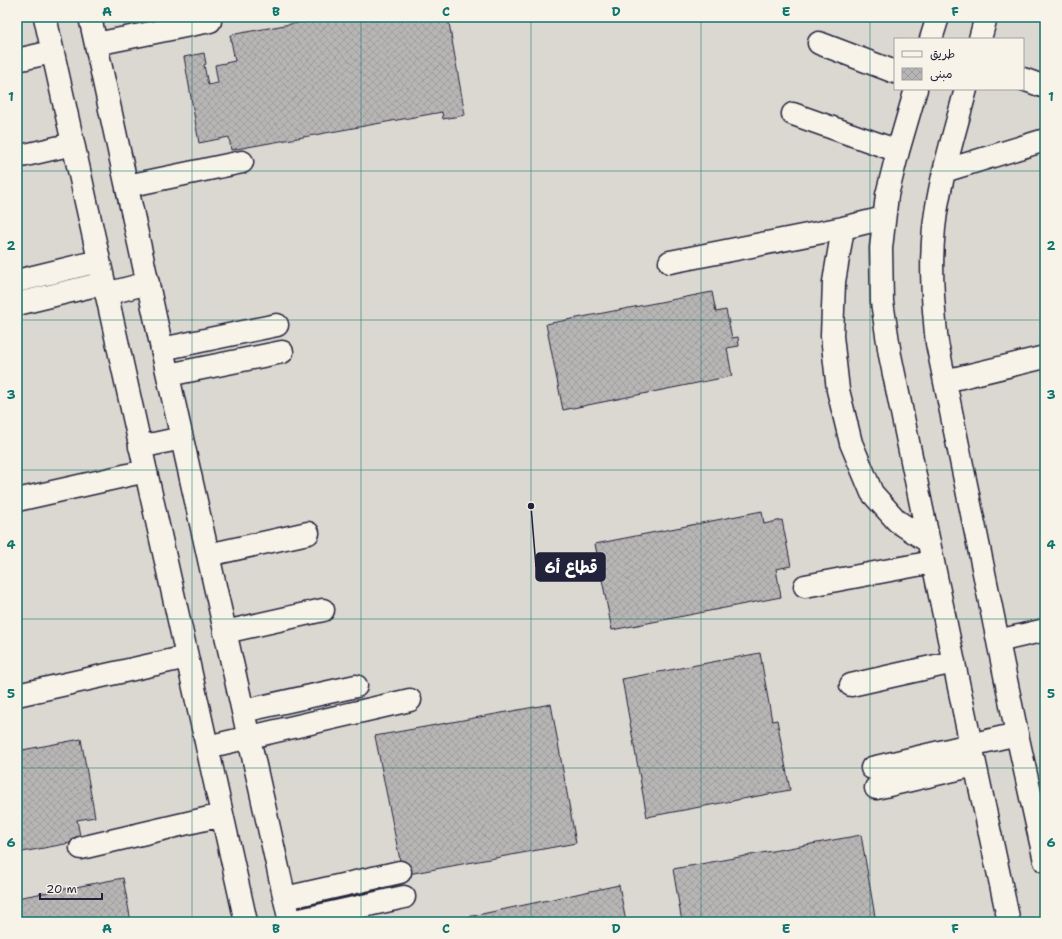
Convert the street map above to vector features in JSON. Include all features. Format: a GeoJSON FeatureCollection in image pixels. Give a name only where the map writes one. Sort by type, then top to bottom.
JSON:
{"type":"FeatureCollection","features":[{"type":"Feature","properties":{"kind":"street"},"geometry":{"type":"LineString","coordinates":[[45,17],[246,922]]}},
{"type":"Feature","properties":{"kind":"street"},"geometry":{"type":"LineString","coordinates":[[90,17],[162,349],[290,922],[404,897]]}},
{"type":"Feature","properties":{"kind":"street"},"geometry":{"type":"LineString","coordinates":[[931,38],[938,17]]}},
{"type":"Feature","properties":{"kind":"street"},"geometry":{"type":"LineString","coordinates":[[980,38],[986,17]]}},
{"type":"Feature","properties":{"kind":"street"},"geometry":{"type":"LineString","coordinates":[[96,44],[210,21]]}},
{"type":"Feature","properties":{"kind":"street"},"geometry":{"type":"LineString","coordinates":[[819,43],[894,72]]}},
{"type":"Feature","properties":{"kind":"street"},"geometry":{"type":"LineString","coordinates":[[17,60],[52,52]]}},
{"type":"Feature","properties":{"kind":"street"},"geometry":{"type":"LineString","coordinates":[[1024,79],[1045,87]]}},
{"type":"Feature","properties":{"kind":"street"},"geometry":{"type":"LineString","coordinates":[[916,90],[887,195],[881,248],[882,302],[890,355],[973,755],[1010,922]]}},
{"type":"Feature","properties":{"kind":"street"},"geometry":{"type":"LineString","coordinates":[[966,90],[944,171],[934,228],[932,286],[937,343],[1016,734],[1045,861]]}},
{"type":"Feature","properties":{"kind":"street"},"geometry":{"type":"LineString","coordinates":[[793,114],[898,151]]}},
{"type":"Feature","properties":{"kind":"street"},"geometry":{"type":"LineString","coordinates":[[944,171],[1045,140]]}},
{"type":"Feature","properties":{"kind":"street"},"geometry":{"type":"LineString","coordinates":[[17,157],[73,144]]}},
{"type":"Feature","properties":{"kind":"street"},"geometry":{"type":"LineString","coordinates":[[126,186],[242,162]]}},
{"type":"Feature","properties":{"kind":"street"},"geometry":{"type":"LineString","coordinates":[[670,262],[843,228],[884,218]]}},
{"type":"Feature","properties":{"kind":"street"},"geometry":{"type":"LineString","coordinates":[[843,228],[834,282],[832,336],[838,390],[851,443],[872,493],[897,522],[931,552]]}},
{"type":"Feature","properties":{"kind":"street"},"geometry":{"type":"LineString","coordinates":[[17,281],[99,261]]}},
{"type":"Feature","properties":{"kind":"street"},"geometry":{"type":"LineString","coordinates":[[17,304],[105,288],[148,283]]}},
{"type":"Feature","properties":{"kind":"street"},"geometry":{"type":"LineString","coordinates":[[162,349],[276,325]]}},
{"type":"Feature","properties":{"kind":"street"},"geometry":{"type":"LineString","coordinates":[[168,375],[282,352]]}},
{"type":"Feature","properties":{"kind":"street"},"geometry":{"type":"LineString","coordinates":[[945,381],[1045,357]]}},
{"type":"Feature","properties":{"kind":"street"},"geometry":{"type":"LineString","coordinates":[[140,447],[182,438]]}},
{"type":"Feature","properties":{"kind":"street"},"geometry":{"type":"LineString","coordinates":[[17,500],[146,470]]}},
{"type":"Feature","properties":{"kind":"street"},"geometry":{"type":"LineString","coordinates":[[208,555],[308,532]]}},
{"type":"Feature","properties":{"kind":"street"},"geometry":{"type":"LineString","coordinates":[[805,586],[931,552]]}},
{"type":"Feature","properties":{"kind":"street"},"geometry":{"type":"LineString","coordinates":[[225,632],[323,610]]}},
{"type":"Feature","properties":{"kind":"street"},"geometry":{"type":"LineString","coordinates":[[998,641],[1045,630]]}},
{"type":"Feature","properties":{"kind":"street"},"geometry":{"type":"LineString","coordinates":[[17,695],[187,657]]}},
{"type":"Feature","properties":{"kind":"street"},"geometry":{"type":"LineString","coordinates":[[851,685],[954,662]]}},
{"type":"Feature","properties":{"kind":"street"},"geometry":{"type":"LineString","coordinates":[[243,711],[356,686]]}},
{"type":"Feature","properties":{"kind":"street"},"geometry":{"type":"LineString","coordinates":[[207,747],[410,700]]}},
{"type":"Feature","properties":{"kind":"street"},"geometry":{"type":"LineString","coordinates":[[874,778],[973,755],[1016,734]]}},
{"type":"Feature","properties":{"kind":"street"},"geometry":{"type":"LineString","coordinates":[[81,848],[222,815]]}},
{"type":"Feature","properties":{"kind":"street"},"geometry":{"type":"LineString","coordinates":[[284,898],[400,872]]}},
{"type":"Feature","properties":{"kind":"shaded area"},"geometry":{"type":"Polygon","coordinates":[[[17,17],[1045,17],[1045,922],[17,922],[17,17]]]}},
{"type":"Feature","properties":{"kind":"building"},"geometry":{"type":"Polygon","coordinates":[[[329,17],[448,17],[465,115],[443,119],[442,112],[231,150],[229,137],[199,143],[184,57],[204,53],[206,64],[204,65],[208,85],[218,83],[215,65],[235,61],[230,35],[329,17]]]}},
{"type":"Feature","properties":{"kind":"building"},"geometry":{"type":"Polygon","coordinates":[[[712,292],[716,312],[726,310],[732,338],[738,337],[739,346],[727,348],[732,376],[563,410],[546,324],[712,292]]]}},
{"type":"Feature","properties":{"kind":"building"},"geometry":{"type":"Polygon","coordinates":[[[762,511],[764,524],[782,520],[791,566],[776,569],[781,597],[612,630],[595,544],[762,511]]]}},
{"type":"Feature","properties":{"kind":"building"},"geometry":{"type":"Polygon","coordinates":[[[760,653],[772,721],[777,720],[790,790],[647,817],[622,679],[760,653]]]}},
{"type":"Feature","properties":{"kind":"building"},"geometry":{"type":"Polygon","coordinates":[[[551,704],[576,843],[403,875],[375,736],[551,704]]]}},
{"type":"Feature","properties":{"kind":"building"},"geometry":{"type":"Polygon","coordinates":[[[81,739],[95,817],[77,820],[81,841],[17,853],[17,751],[81,739]]]}},
{"type":"Feature","properties":{"kind":"building"},"geometry":{"type":"Polygon","coordinates":[[[861,835],[876,922],[682,922],[673,869],[861,835]]]}},
{"type":"Feature","properties":{"kind":"building"},"geometry":{"type":"Polygon","coordinates":[[[123,878],[131,922],[17,922],[17,898],[123,878]]]}},
{"type":"Feature","properties":{"kind":"building"},"geometry":{"type":"Polygon","coordinates":[[[619,885],[626,922],[444,922],[619,885]]]}},
{"type":"Feature","properties":{"kind":"place","name":"قطاع أ6"},"geometry":{"type":"Point","coordinates":[531,506]}}]}
